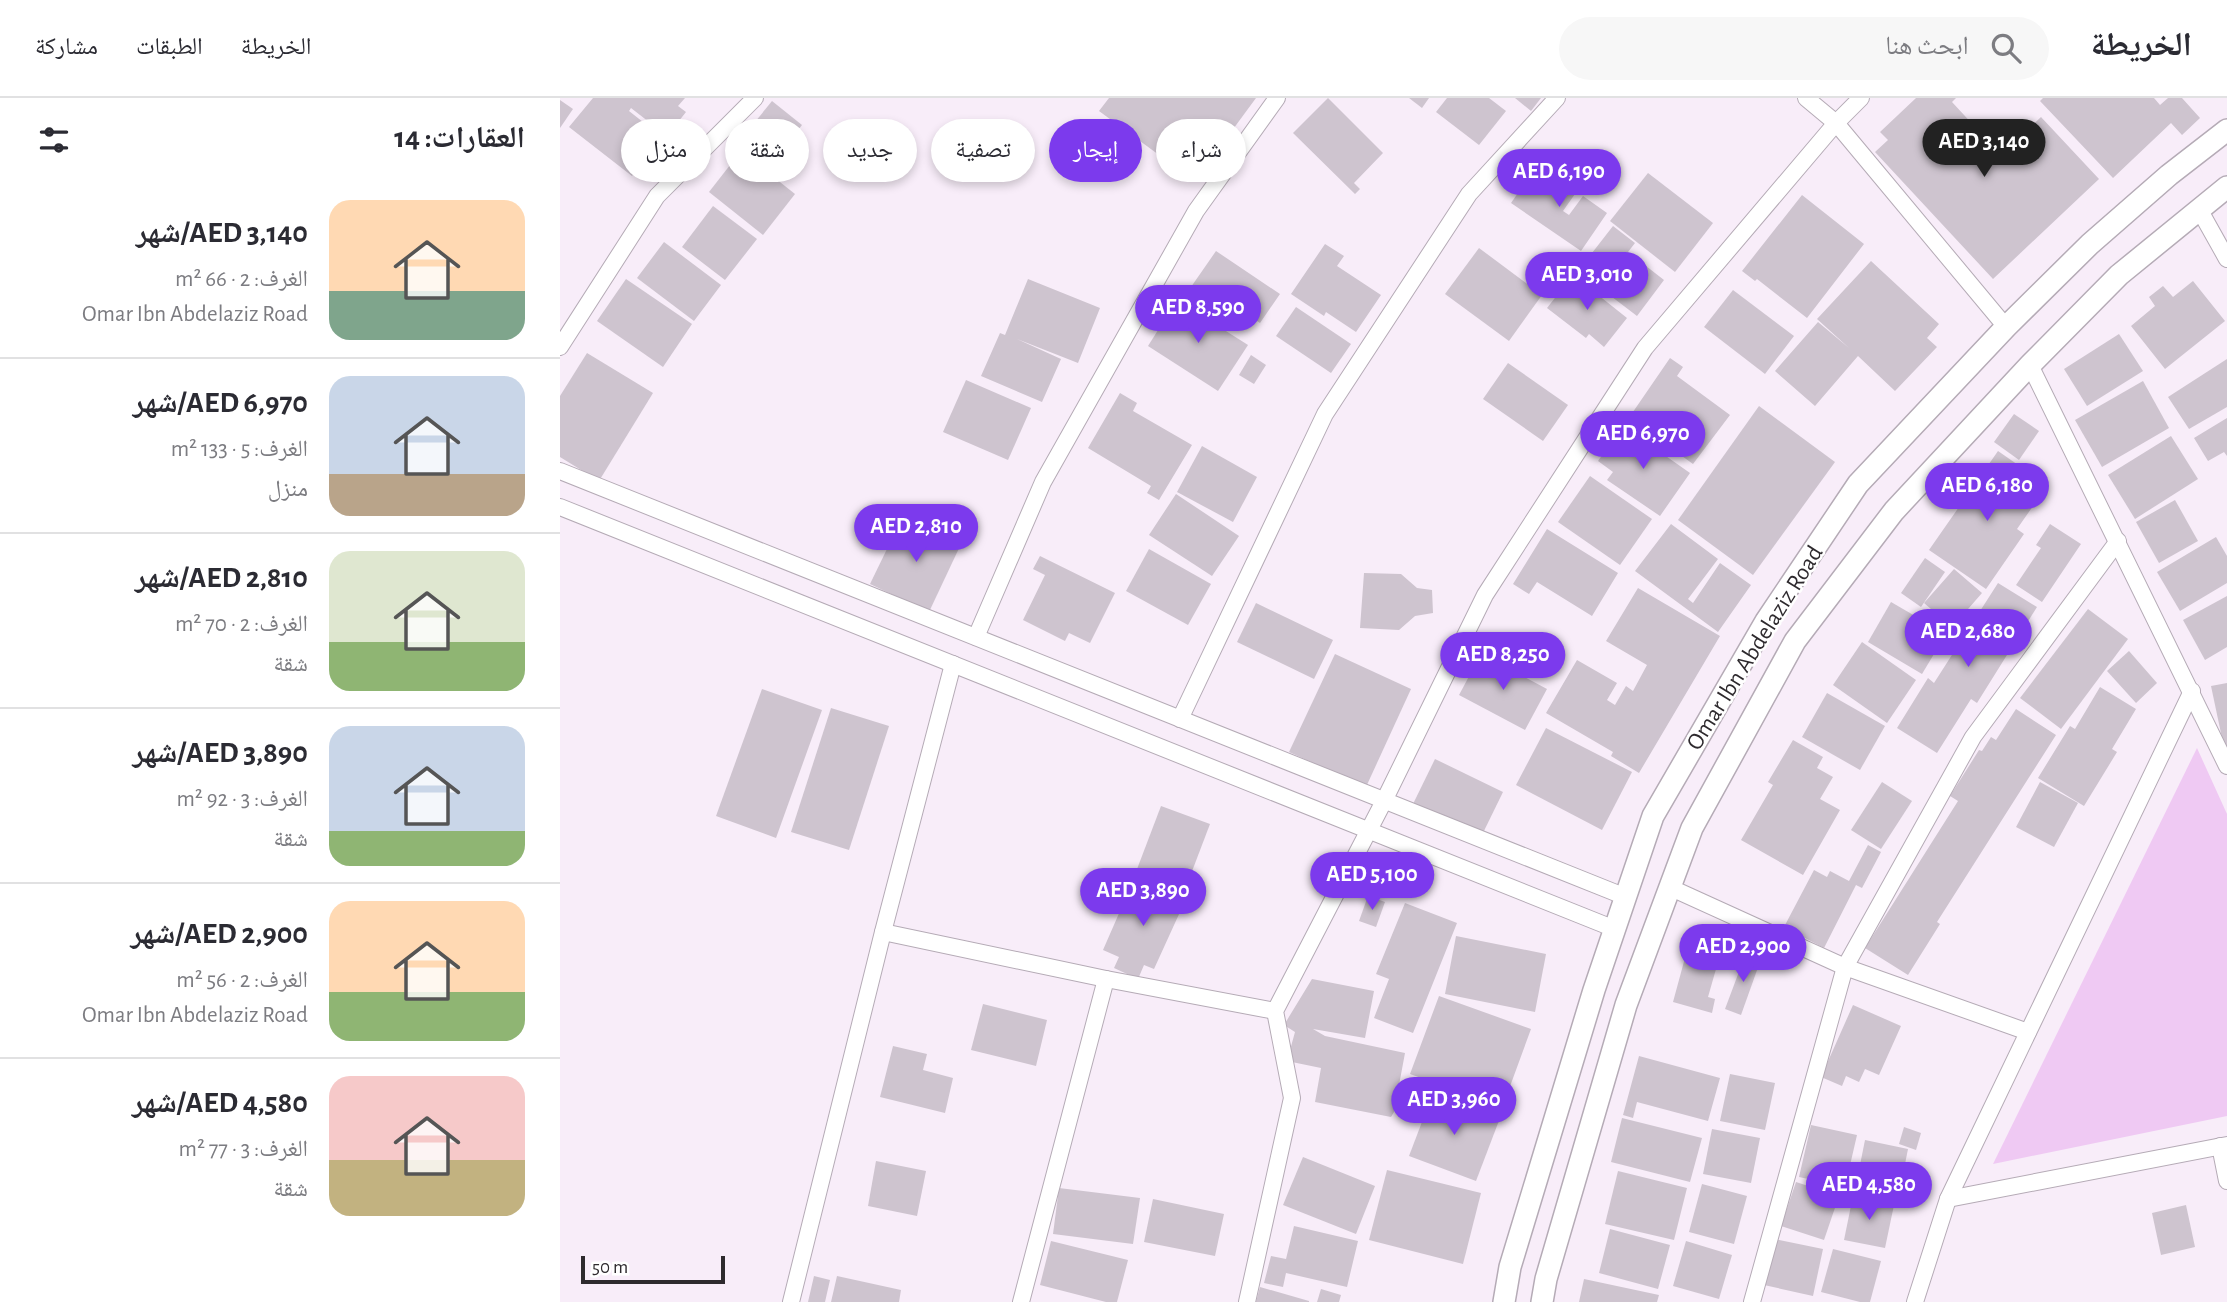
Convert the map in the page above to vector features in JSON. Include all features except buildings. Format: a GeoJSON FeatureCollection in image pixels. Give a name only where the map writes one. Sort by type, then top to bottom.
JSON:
{"type":"FeatureCollection","features":[{"type":"Feature","properties":{"kind":"main road","name":"Omar Ibn Abdelaziz Road"},"geometry":{"type":"LineString","coordinates":[[1504,1302],[1510,1267],[1653,816],[1766,621],[1858,484],[2006,327],[2090,244],[2227,130]]}},
{"type":"Feature","properties":{"kind":"main road","name":"Omar Ibn Abdelaziz Road"},"geometry":{"type":"LineString","coordinates":[[1542,1302],[1546,1279],[1626,1005],[1669,887],[1692,828],[1795,641],[1894,511],[2030,365],[2119,275],[2227,187]]}},
{"type":"Feature","properties":{"kind":"street"},"geometry":{"type":"LineString","coordinates":[[560,347],[657,196],[755,98]]}},
{"type":"Feature","properties":{"kind":"street"},"geometry":{"type":"LineString","coordinates":[[976,638],[1043,482],[1196,211],[1277,98]]}},
{"type":"Feature","properties":{"kind":"street"},"geometry":{"type":"LineString","coordinates":[[1180,719],[1325,414],[1469,194],[1556,98]]}},
{"type":"Feature","properties":{"kind":"street"},"geometry":{"type":"LineString","coordinates":[[1807,98],[1836,123],[2006,327]]}},
{"type":"Feature","properties":{"kind":"street"},"geometry":{"type":"LineString","coordinates":[[1247,1302],[1292,1098],[1275,1011],[1384,801],[1485,595],[1645,348],[1836,123],[1861,98]]}},
{"type":"Feature","properties":{"kind":"street"},"geometry":{"type":"LineString","coordinates":[[2199,209],[2227,259]]}},
{"type":"Feature","properties":{"kind":"street"},"geometry":{"type":"LineString","coordinates":[[2030,365],[2227,766]]}},
{"type":"Feature","properties":{"kind":"street"},"geometry":{"type":"LineString","coordinates":[[560,471],[1626,897]]}},
{"type":"Feature","properties":{"kind":"street"},"geometry":{"type":"LineString","coordinates":[[560,507],[1615,929]]}},
{"type":"Feature","properties":{"kind":"street"},"geometry":{"type":"LineString","coordinates":[[1752,1302],[1845,967],[1973,737],[2118,541]]}},
{"type":"Feature","properties":{"kind":"street"},"geometry":{"type":"LineString","coordinates":[[791,1302],[953,664]]}},
{"type":"Feature","properties":{"kind":"street"},"geometry":{"type":"LineString","coordinates":[[1915,1302],[1948,1199],[2192,691]]}},
{"type":"Feature","properties":{"kind":"street"},"geometry":{"type":"LineString","coordinates":[[1669,887],[1845,967],[2028,1032]]}},
{"type":"Feature","properties":{"kind":"street"},"geometry":{"type":"LineString","coordinates":[[883,932],[1275,1011]]}},
{"type":"Feature","properties":{"kind":"street"},"geometry":{"type":"LineString","coordinates":[[1021,1302],[1106,979]]}},
{"type":"Feature","properties":{"kind":"street"},"geometry":{"type":"LineString","coordinates":[[1948,1199],[2223,1145],[2227,1181]]}},
{"type":"Feature","properties":{"kind":"shaded area"},"geometry":{"type":"Polygon","coordinates":[[[2197,748],[2227,814],[2227,1116],[1993,1164],[2197,748]]]}}]}
